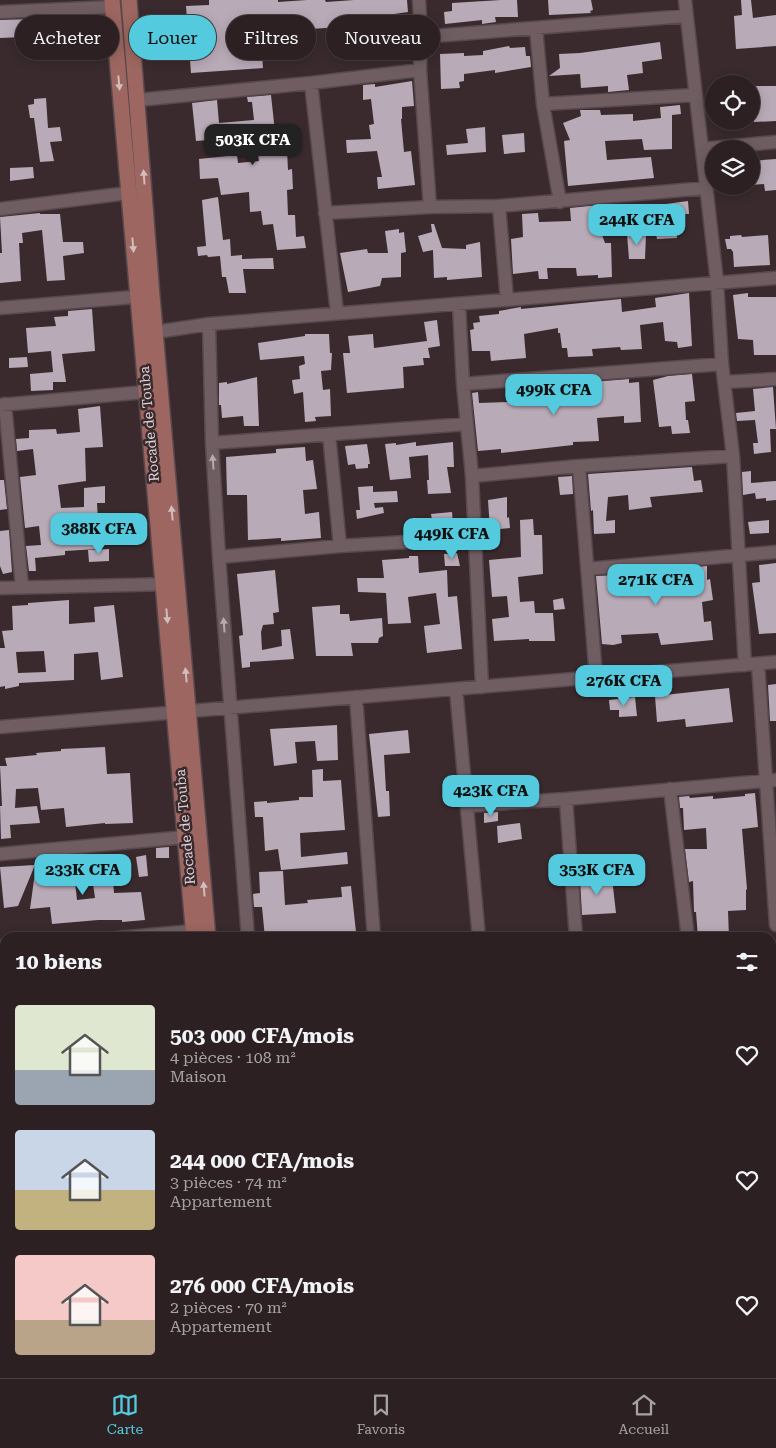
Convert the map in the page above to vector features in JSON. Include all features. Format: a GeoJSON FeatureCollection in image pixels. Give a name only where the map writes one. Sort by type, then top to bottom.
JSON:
{"type":"FeatureCollection","features":[{"type":"Feature","properties":{"kind":"main road","name":"Rocade de Touba"},"geometry":{"type":"LineString","coordinates":[[129,0],[138,100],[145,296],[145,392],[171,584]]}},
{"type":"Feature","properties":{"kind":"main road","name":"Rocade de Touba"},"geometry":{"type":"LineString","coordinates":[[112,4],[128,193],[145,296],[156,332],[171,584],[182,712],[207,932]]}},
{"type":"Feature","properties":{"kind":"main road","name":"Rocade de Touba"},"geometry":{"type":"LineString","coordinates":[[182,712],[186,837],[194,932]]}},
{"type":"Feature","properties":{"kind":"street"},"geometry":{"type":"LineString","coordinates":[[418,0],[419,15]]}},
{"type":"Feature","properties":{"kind":"street"},"geometry":{"type":"LineString","coordinates":[[685,0],[705,178]]}},
{"type":"Feature","properties":{"kind":"street"},"geometry":{"type":"LineString","coordinates":[[0,12],[112,4]]}},
{"type":"Feature","properties":{"kind":"street"},"geometry":{"type":"LineString","coordinates":[[440,36],[686,16]]}},
{"type":"Feature","properties":{"kind":"street"},"geometry":{"type":"LineString","coordinates":[[536,28],[543,104],[560,202]]}},
{"type":"Feature","properties":{"kind":"street"},"geometry":{"type":"LineString","coordinates":[[420,60],[430,207]]}},
{"type":"Feature","properties":{"kind":"street"},"geometry":{"type":"LineString","coordinates":[[138,100],[420,70]]}},
{"type":"Feature","properties":{"kind":"street"},"geometry":{"type":"LineString","coordinates":[[311,83],[337,313]]}},
{"type":"Feature","properties":{"kind":"street"},"geometry":{"type":"LineString","coordinates":[[543,104],[695,95]]}},
{"type":"Feature","properties":{"kind":"street"},"geometry":{"type":"LineString","coordinates":[[702,149],[776,142]]}},
{"type":"Feature","properties":{"kind":"street"},"geometry":{"type":"LineString","coordinates":[[325,213],[430,207],[499,206],[705,188]]}},
{"type":"Feature","properties":{"kind":"street"},"geometry":{"type":"LineString","coordinates":[[0,209],[128,193]]}},
{"type":"Feature","properties":{"kind":"street"},"geometry":{"type":"LineString","coordinates":[[707,195],[717,282],[722,364],[733,456],[739,555],[751,664],[771,781],[776,925]]}},
{"type":"Feature","properties":{"kind":"street"},"geometry":{"type":"LineString","coordinates":[[499,206],[507,300]]}},
{"type":"Feature","properties":{"kind":"street"},"geometry":{"type":"LineString","coordinates":[[156,332],[209,324],[776,278]]}},
{"type":"Feature","properties":{"kind":"street"},"geometry":{"type":"LineString","coordinates":[[0,308],[145,296]]}},
{"type":"Feature","properties":{"kind":"street"},"geometry":{"type":"LineString","coordinates":[[459,304],[463,384],[472,476],[482,686]]}},
{"type":"Feature","properties":{"kind":"street"},"geometry":{"type":"LineString","coordinates":[[209,324],[212,443],[219,557],[248,932]]}},
{"type":"Feature","properties":{"kind":"street"},"geometry":{"type":"LineString","coordinates":[[463,384],[722,364]]}},
{"type":"Feature","properties":{"kind":"street"},"geometry":{"type":"LineString","coordinates":[[724,382],[776,379]]}},
{"type":"Feature","properties":{"kind":"street"},"geometry":{"type":"LineString","coordinates":[[22,586],[5,461],[2,404],[145,392]]}},
{"type":"Feature","properties":{"kind":"street"},"geometry":{"type":"LineString","coordinates":[[212,443],[467,424]]}},
{"type":"Feature","properties":{"kind":"street"},"geometry":{"type":"LineString","coordinates":[[329,434],[340,546]]}},
{"type":"Feature","properties":{"kind":"street"},"geometry":{"type":"LineString","coordinates":[[472,476],[579,466],[733,456]]}},
{"type":"Feature","properties":{"kind":"street"},"geometry":{"type":"LineString","coordinates":[[579,466],[596,677]]}},
{"type":"Feature","properties":{"kind":"street"},"geometry":{"type":"LineString","coordinates":[[219,557],[340,546],[474,538]]}},
{"type":"Feature","properties":{"kind":"street"},"geometry":{"type":"LineString","coordinates":[[587,569],[776,552]]}},
{"type":"Feature","properties":{"kind":"street"},"geometry":{"type":"LineString","coordinates":[[0,588],[171,584]]}},
{"type":"Feature","properties":{"kind":"street"},"geometry":{"type":"LineString","coordinates":[[0,727],[776,662]]}},
{"type":"Feature","properties":{"kind":"street"},"geometry":{"type":"LineString","coordinates":[[456,689],[478,932]]}},
{"type":"Feature","properties":{"kind":"street"},"geometry":{"type":"LineString","coordinates":[[356,697],[374,932]]}},
{"type":"Feature","properties":{"kind":"street"},"geometry":{"type":"LineString","coordinates":[[466,806],[771,781]]}},
{"type":"Feature","properties":{"kind":"street"},"geometry":{"type":"LineString","coordinates":[[670,788],[687,932]]}},
{"type":"Feature","properties":{"kind":"street"},"geometry":{"type":"LineString","coordinates":[[566,799],[576,932]]}},
{"type":"Feature","properties":{"kind":"street"},"geometry":{"type":"LineString","coordinates":[[0,854],[186,837]]}},
{"type":"Feature","properties":{"kind":"building"},"geometry":{"type":"Polygon","coordinates":[[[209,0],[278,0],[278,2],[325,0],[326,2],[407,0],[408,12],[394,15],[326,15],[326,28],[316,29],[316,15],[226,15],[226,60],[262,60],[263,68],[191,73],[190,60],[216,60],[216,15],[187,15],[186,6],[209,5],[209,0]]]}},
{"type":"Feature","properties":{"kind":"building"},"geometry":{"type":"Polygon","coordinates":[[[517,0],[518,17],[495,17],[496,22],[482,24],[482,20],[445,24],[444,12],[452,11],[452,3],[517,0]]]}},
{"type":"Feature","properties":{"kind":"building"},"geometry":{"type":"Polygon","coordinates":[[[548,0],[591,0],[593,10],[590,11],[591,13],[549,15],[548,0]]]}},
{"type":"Feature","properties":{"kind":"building"},"geometry":{"type":"Polygon","coordinates":[[[741,0],[751,0],[753,18],[776,15],[776,46],[736,49],[734,16],[742,15],[741,0]]]}},
{"type":"Feature","properties":{"kind":"building"},"geometry":{"type":"Polygon","coordinates":[[[0,20],[15,20],[15,37],[0,38],[0,20]]]}},
{"type":"Feature","properties":{"kind":"building"},"geometry":{"type":"Polygon","coordinates":[[[660,42],[662,59],[642,62],[643,73],[627,75],[629,90],[608,92],[608,86],[581,88],[580,74],[549,76],[560,68],[559,54],[660,42]]]}},
{"type":"Feature","properties":{"kind":"building"},"geometry":{"type":"Polygon","coordinates":[[[509,46],[510,48],[525,47],[526,56],[530,56],[531,67],[495,73],[495,70],[464,74],[464,81],[459,82],[460,88],[441,89],[440,54],[464,53],[464,56],[483,55],[483,51],[509,46]]]}},
{"type":"Feature","properties":{"kind":"building"},"geometry":{"type":"Polygon","coordinates":[[[412,81],[414,106],[402,107],[401,119],[404,152],[411,151],[415,185],[378,189],[377,177],[382,177],[377,151],[347,153],[346,140],[371,139],[369,125],[374,124],[371,99],[363,100],[363,85],[375,84],[375,87],[412,81]]]}},
{"type":"Feature","properties":{"kind":"building"},"geometry":{"type":"Polygon","coordinates":[[[760,86],[776,86],[776,121],[760,122],[760,86]]]}},
{"type":"Feature","properties":{"kind":"building"},"geometry":{"type":"Polygon","coordinates":[[[271,95],[275,132],[289,131],[292,149],[287,150],[288,170],[292,169],[293,189],[287,190],[288,215],[295,215],[296,237],[304,236],[306,248],[277,250],[273,224],[263,225],[261,211],[250,212],[249,192],[221,195],[218,178],[200,179],[199,159],[237,155],[238,163],[259,161],[254,133],[233,136],[234,138],[196,141],[192,103],[217,100],[219,123],[254,120],[252,102],[248,102],[247,97],[271,95]]]}},
{"type":"Feature","properties":{"kind":"building"},"geometry":{"type":"Polygon","coordinates":[[[46,98],[48,128],[60,127],[62,141],[50,142],[54,161],[40,162],[34,118],[30,118],[28,105],[34,104],[34,99],[46,98]]]}},
{"type":"Feature","properties":{"kind":"building"},"geometry":{"type":"Polygon","coordinates":[[[680,105],[681,114],[672,115],[672,149],[644,150],[642,139],[605,141],[607,160],[651,157],[654,178],[568,186],[564,141],[570,140],[563,123],[581,116],[580,110],[600,110],[601,115],[633,114],[633,121],[661,118],[660,107],[680,105]]]}},
{"type":"Feature","properties":{"kind":"building"},"geometry":{"type":"Polygon","coordinates":[[[485,127],[486,152],[447,155],[446,145],[468,143],[466,129],[485,127]]]}},
{"type":"Feature","properties":{"kind":"building"},"geometry":{"type":"Polygon","coordinates":[[[524,133],[525,152],[504,154],[502,135],[524,133]]]}},
{"type":"Feature","properties":{"kind":"building"},"geometry":{"type":"Polygon","coordinates":[[[776,159],[776,190],[765,191],[764,184],[760,184],[760,160],[776,159]]]}},
{"type":"Feature","properties":{"kind":"building"},"geometry":{"type":"Polygon","coordinates":[[[33,167],[34,178],[10,181],[10,168],[33,167]]]}},
{"type":"Feature","properties":{"kind":"building"},"geometry":{"type":"Polygon","coordinates":[[[218,197],[223,240],[230,239],[231,256],[242,255],[242,259],[273,258],[274,269],[243,269],[246,293],[229,293],[226,277],[222,277],[220,256],[198,256],[197,247],[206,246],[202,200],[218,197]]]}},
{"type":"Feature","properties":{"kind":"building"},"geometry":{"type":"Polygon","coordinates":[[[688,201],[689,214],[675,214],[677,238],[657,239],[655,228],[668,227],[666,204],[688,201]]]}},
{"type":"Feature","properties":{"kind":"building"},"geometry":{"type":"Polygon","coordinates":[[[599,205],[601,232],[605,243],[611,243],[612,277],[598,278],[598,275],[577,276],[576,268],[547,268],[548,279],[539,279],[538,271],[513,274],[511,239],[523,237],[522,214],[538,213],[539,222],[571,221],[570,208],[599,205]]]}},
{"type":"Feature","properties":{"kind":"building"},"geometry":{"type":"Polygon","coordinates":[[[40,213],[60,214],[63,242],[83,242],[84,253],[63,256],[65,280],[47,281],[42,230],[22,233],[23,243],[19,243],[21,281],[0,283],[0,253],[2,253],[0,217],[40,213]]]}},
{"type":"Feature","properties":{"kind":"building"},"geometry":{"type":"Polygon","coordinates":[[[431,224],[434,224],[442,248],[466,249],[466,245],[480,242],[482,277],[447,280],[447,277],[434,278],[433,250],[423,252],[418,236],[432,232],[431,224]]]}},
{"type":"Feature","properties":{"kind":"building"},"geometry":{"type":"Polygon","coordinates":[[[399,229],[399,233],[404,232],[406,252],[401,253],[401,277],[382,278],[380,286],[348,292],[340,253],[367,249],[368,253],[388,253],[385,231],[399,229]]]}},
{"type":"Feature","properties":{"kind":"building"},"geometry":{"type":"Polygon","coordinates":[[[627,234],[646,234],[645,259],[629,259],[627,234]]]}},
{"type":"Feature","properties":{"kind":"building"},"geometry":{"type":"Polygon","coordinates":[[[741,235],[742,237],[768,235],[770,265],[734,267],[733,252],[731,249],[727,249],[725,239],[730,239],[730,236],[741,235]]]}},
{"type":"Feature","properties":{"kind":"building"},"geometry":{"type":"Polygon","coordinates":[[[689,293],[692,346],[678,348],[677,342],[665,341],[663,322],[640,325],[642,349],[621,350],[620,347],[592,349],[593,356],[568,357],[567,348],[562,348],[558,328],[524,334],[526,358],[491,361],[490,351],[472,351],[470,330],[474,329],[473,323],[480,322],[479,316],[499,314],[499,311],[521,307],[521,309],[621,299],[622,312],[656,307],[655,298],[689,293]]]}},
{"type":"Feature","properties":{"kind":"building"},"geometry":{"type":"Polygon","coordinates":[[[748,293],[748,297],[776,297],[776,355],[754,355],[753,340],[738,339],[733,295],[748,293]]]}},
{"type":"Feature","properties":{"kind":"building"},"geometry":{"type":"Polygon","coordinates":[[[92,309],[95,351],[62,354],[66,382],[53,382],[53,390],[31,391],[30,374],[53,372],[51,351],[28,353],[26,328],[56,326],[54,317],[68,316],[68,311],[92,309]]]}},
{"type":"Feature","properties":{"kind":"building"},"geometry":{"type":"Polygon","coordinates":[[[437,320],[440,346],[428,348],[430,358],[423,358],[424,365],[403,367],[404,388],[347,393],[343,353],[350,353],[348,336],[373,334],[374,348],[427,341],[424,322],[437,320]]]}},
{"type":"Feature","properties":{"kind":"building"},"geometry":{"type":"Polygon","coordinates":[[[305,334],[329,334],[330,353],[332,353],[331,370],[321,371],[323,390],[330,389],[331,416],[315,417],[316,421],[305,422],[303,392],[294,394],[292,380],[300,379],[299,366],[305,364],[304,356],[260,360],[258,343],[305,336],[305,334]]]}},
{"type":"Feature","properties":{"kind":"building"},"geometry":{"type":"Polygon","coordinates":[[[27,357],[28,367],[9,368],[9,358],[27,357]]]}},
{"type":"Feature","properties":{"kind":"building"},"geometry":{"type":"Polygon","coordinates":[[[692,374],[695,401],[685,402],[686,420],[688,420],[690,433],[672,434],[671,426],[659,427],[653,380],[668,376],[692,374]]]}},
{"type":"Feature","properties":{"kind":"building"},"geometry":{"type":"Polygon","coordinates":[[[257,377],[259,426],[244,426],[243,416],[222,418],[221,405],[219,405],[219,383],[227,382],[227,384],[257,377]]]}},
{"type":"Feature","properties":{"kind":"building"},"geometry":{"type":"Polygon","coordinates":[[[629,379],[629,383],[639,382],[641,422],[624,423],[624,416],[597,418],[599,441],[573,442],[573,445],[501,453],[501,449],[478,451],[472,393],[478,392],[479,403],[508,402],[508,398],[521,397],[520,388],[529,387],[529,394],[556,390],[555,385],[629,379]]]}},
{"type":"Feature","properties":{"kind":"building"},"geometry":{"type":"Polygon","coordinates":[[[773,387],[776,429],[770,429],[771,452],[754,454],[753,443],[758,443],[755,420],[737,421],[736,413],[755,411],[753,389],[773,387]]]}},
{"type":"Feature","properties":{"kind":"building"},"geometry":{"type":"Polygon","coordinates":[[[100,406],[103,447],[85,448],[86,481],[58,485],[61,508],[84,507],[84,488],[105,486],[105,503],[97,503],[98,521],[95,521],[97,549],[65,551],[65,555],[35,558],[36,571],[29,571],[26,546],[41,545],[39,526],[25,528],[20,477],[36,475],[33,449],[17,451],[16,439],[29,438],[29,430],[56,429],[57,434],[80,432],[78,409],[100,406]]]}},
{"type":"Feature","properties":{"kind":"building"},"geometry":{"type":"Polygon","coordinates":[[[416,442],[416,446],[453,442],[454,467],[447,467],[451,493],[428,494],[428,455],[409,457],[411,478],[390,480],[385,444],[396,443],[396,445],[416,442]]]}},
{"type":"Feature","properties":{"kind":"building"},"geometry":{"type":"Polygon","coordinates":[[[367,444],[370,464],[368,464],[368,468],[356,469],[355,464],[348,465],[345,446],[367,444]]]}},
{"type":"Feature","properties":{"kind":"building"},"geometry":{"type":"Polygon","coordinates":[[[305,447],[306,461],[313,460],[317,489],[303,490],[305,514],[319,512],[321,538],[281,541],[281,538],[248,540],[247,495],[227,495],[226,457],[276,453],[276,449],[305,447]]]}},
{"type":"Feature","properties":{"kind":"building"},"geometry":{"type":"Polygon","coordinates":[[[692,467],[694,481],[701,480],[703,492],[650,497],[652,507],[629,510],[628,495],[608,497],[606,521],[615,520],[615,533],[594,534],[588,474],[692,467]]]}},
{"type":"Feature","properties":{"kind":"building"},"geometry":{"type":"Polygon","coordinates":[[[751,471],[751,483],[776,481],[776,500],[756,499],[755,493],[743,495],[742,472],[751,471]]]}},
{"type":"Feature","properties":{"kind":"building"},"geometry":{"type":"Polygon","coordinates":[[[572,476],[573,494],[560,495],[558,477],[572,476]]]}},
{"type":"Feature","properties":{"kind":"building"},"geometry":{"type":"Polygon","coordinates":[[[0,480],[4,480],[7,509],[0,510],[0,480]]]}},
{"type":"Feature","properties":{"kind":"building"},"geometry":{"type":"Polygon","coordinates":[[[373,486],[373,492],[397,491],[398,502],[374,503],[375,508],[383,507],[384,513],[357,519],[356,510],[360,510],[358,487],[373,486]]]}},
{"type":"Feature","properties":{"kind":"building"},"geometry":{"type":"Polygon","coordinates":[[[507,497],[507,518],[509,517],[510,528],[490,530],[488,500],[507,497]]]}},
{"type":"Feature","properties":{"kind":"building"},"geometry":{"type":"Polygon","coordinates":[[[452,512],[453,524],[433,526],[431,514],[452,512]]]}},
{"type":"Feature","properties":{"kind":"building"},"geometry":{"type":"Polygon","coordinates":[[[533,519],[534,535],[542,535],[543,574],[518,577],[520,602],[534,601],[535,613],[553,613],[555,641],[529,641],[529,639],[494,641],[492,619],[509,617],[507,596],[492,597],[489,560],[521,557],[520,520],[533,519]]]}},
{"type":"Feature","properties":{"kind":"building"},"geometry":{"type":"Polygon","coordinates":[[[769,520],[769,533],[750,534],[748,522],[769,520]]]}},
{"type":"Feature","properties":{"kind":"building"},"geometry":{"type":"Polygon","coordinates":[[[9,530],[12,572],[3,574],[0,566],[0,531],[9,530]]]}},
{"type":"Feature","properties":{"kind":"building"},"geometry":{"type":"Polygon","coordinates":[[[109,549],[109,561],[89,562],[88,550],[109,549]]]}},
{"type":"Feature","properties":{"kind":"building"},"geometry":{"type":"Polygon","coordinates":[[[457,553],[460,566],[445,566],[444,554],[457,553]]]}},
{"type":"Feature","properties":{"kind":"building"},"geometry":{"type":"Polygon","coordinates":[[[409,556],[418,556],[419,573],[447,570],[448,597],[457,596],[462,649],[427,653],[424,626],[440,624],[436,593],[408,597],[411,623],[388,624],[386,593],[358,592],[357,578],[384,578],[382,560],[409,558],[409,556]]]}},
{"type":"Feature","properties":{"kind":"building"},"geometry":{"type":"Polygon","coordinates":[[[776,563],[776,633],[759,634],[752,583],[760,582],[759,565],[776,563]]]}},
{"type":"Feature","properties":{"kind":"building"},"geometry":{"type":"Polygon","coordinates":[[[707,566],[707,580],[710,579],[713,600],[702,602],[704,622],[711,621],[713,640],[661,645],[658,633],[621,635],[622,643],[613,645],[602,644],[596,576],[618,575],[618,585],[637,584],[636,573],[707,566]]]}},
{"type":"Feature","properties":{"kind":"building"},"geometry":{"type":"Polygon","coordinates":[[[275,570],[279,612],[273,613],[274,624],[263,625],[261,632],[262,650],[282,646],[281,630],[290,629],[294,659],[250,662],[250,667],[242,668],[239,636],[243,635],[237,574],[275,570]]]}},
{"type":"Feature","properties":{"kind":"building"},"geometry":{"type":"Polygon","coordinates":[[[563,598],[565,609],[554,610],[553,600],[563,598]]]}},
{"type":"Feature","properties":{"kind":"building"},"geometry":{"type":"Polygon","coordinates":[[[69,600],[69,624],[95,622],[94,607],[114,605],[123,677],[101,680],[98,652],[74,654],[74,680],[19,683],[19,686],[5,689],[5,686],[0,687],[0,648],[5,648],[2,631],[13,630],[12,606],[28,605],[28,603],[69,600]],[[44,651],[16,652],[18,673],[46,672],[44,651]]]}},
{"type":"Feature","properties":{"kind":"building"},"geometry":{"type":"Polygon","coordinates":[[[340,605],[340,614],[349,614],[350,621],[382,618],[383,636],[379,638],[378,643],[351,643],[353,656],[316,656],[312,607],[340,605]]]}},
{"type":"Feature","properties":{"kind":"building"},"geometry":{"type":"Polygon","coordinates":[[[776,684],[776,721],[770,721],[768,685],[776,684]]]}},
{"type":"Feature","properties":{"kind":"building"},"geometry":{"type":"Polygon","coordinates":[[[729,688],[733,722],[686,727],[685,719],[657,722],[655,696],[729,688]]]}},
{"type":"Feature","properties":{"kind":"building"},"geometry":{"type":"Polygon","coordinates":[[[635,697],[637,716],[619,717],[619,710],[610,710],[609,700],[635,697]]]}},
{"type":"Feature","properties":{"kind":"building"},"geometry":{"type":"Polygon","coordinates":[[[337,725],[338,760],[317,761],[315,741],[295,742],[297,763],[274,766],[270,729],[337,725]]]}},
{"type":"Feature","properties":{"kind":"building"},"geometry":{"type":"Polygon","coordinates":[[[408,730],[410,753],[384,755],[386,791],[389,791],[390,816],[378,817],[369,734],[408,730]]]}},
{"type":"Feature","properties":{"kind":"building"},"geometry":{"type":"Polygon","coordinates":[[[105,747],[107,774],[130,773],[133,823],[105,823],[66,827],[64,808],[41,810],[38,788],[16,789],[15,808],[37,806],[40,823],[10,825],[11,838],[1,839],[0,766],[7,766],[5,758],[37,755],[36,753],[61,751],[61,749],[105,747]]]}},
{"type":"Feature","properties":{"kind":"building"},"geometry":{"type":"Polygon","coordinates":[[[323,769],[323,781],[341,780],[345,830],[300,833],[301,857],[347,852],[348,864],[281,870],[278,849],[265,851],[263,817],[255,817],[254,802],[267,801],[267,803],[299,800],[299,797],[313,797],[312,770],[323,769]]]}},
{"type":"Feature","properties":{"kind":"building"},"geometry":{"type":"Polygon","coordinates":[[[755,793],[758,827],[742,829],[747,889],[746,910],[728,911],[729,932],[698,932],[696,912],[694,912],[693,881],[689,882],[685,849],[707,849],[706,828],[684,830],[683,808],[680,808],[679,797],[713,796],[713,799],[745,796],[745,794],[755,793]]]}},
{"type":"Feature","properties":{"kind":"building"},"geometry":{"type":"Polygon","coordinates":[[[498,812],[498,821],[484,823],[484,813],[498,812]]]}},
{"type":"Feature","properties":{"kind":"building"},"geometry":{"type":"Polygon","coordinates":[[[520,823],[522,839],[498,843],[497,826],[520,823]]]}},
{"type":"Feature","properties":{"kind":"building"},"geometry":{"type":"Polygon","coordinates":[[[169,847],[169,858],[156,858],[156,848],[169,847]]]}},
{"type":"Feature","properties":{"kind":"building"},"geometry":{"type":"Polygon","coordinates":[[[146,855],[148,876],[139,877],[136,857],[146,855]]]}},
{"type":"Feature","properties":{"kind":"building"},"geometry":{"type":"Polygon","coordinates":[[[73,863],[77,900],[95,898],[91,869],[112,868],[114,893],[141,892],[145,920],[122,922],[122,920],[98,920],[52,924],[50,907],[30,909],[36,865],[73,863]]]}},
{"type":"Feature","properties":{"kind":"building"},"geometry":{"type":"Polygon","coordinates":[[[35,865],[18,906],[4,908],[0,867],[35,865]]]}},
{"type":"Feature","properties":{"kind":"building"},"geometry":{"type":"Polygon","coordinates":[[[283,871],[285,905],[308,903],[307,900],[342,897],[341,887],[351,886],[356,932],[264,932],[262,907],[254,907],[253,894],[260,893],[259,872],[283,871]]]}},
{"type":"Feature","properties":{"kind":"building"},"geometry":{"type":"Polygon","coordinates":[[[612,878],[616,913],[582,915],[580,879],[612,878]]]}}]}
